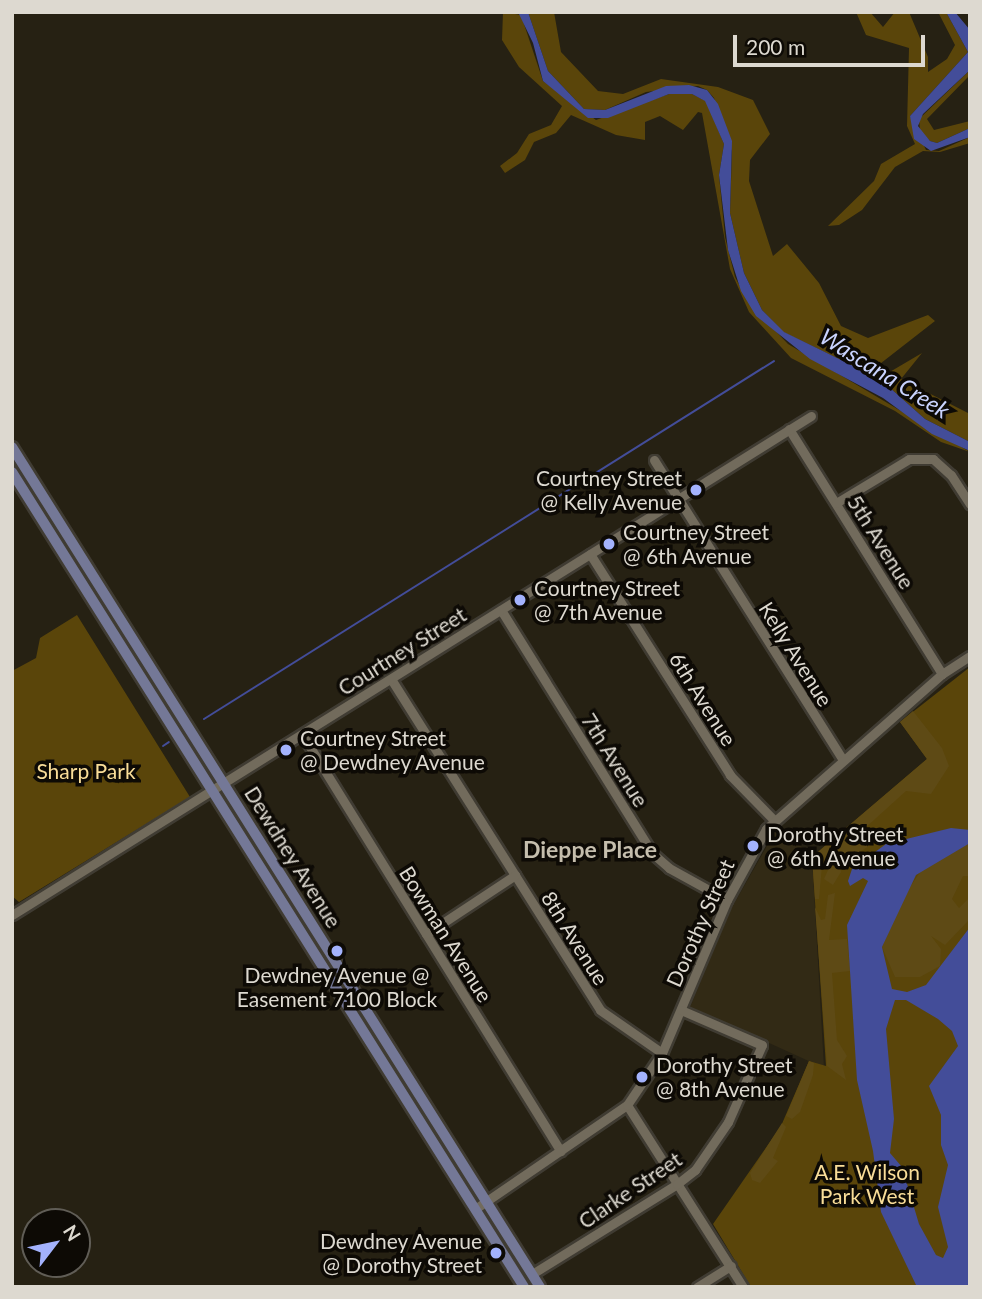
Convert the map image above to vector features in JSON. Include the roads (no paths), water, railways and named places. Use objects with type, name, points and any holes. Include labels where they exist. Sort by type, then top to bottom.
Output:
[{"type":"main road","name":"Dewdney Avenue","points":[[12,447],[540,1287]]},
{"type":"main road","name":"Dewdney Avenue","points":[[12,472],[524,1287]]},
{"type":"street","name":"Courtney Street","points":[[12,915],[811,416]]},
{"type":"street","name":"5th Avenue","points":[[789,429],[942,674]]},
{"type":"street","points":[[836,503],[909,459],[933,459],[951,475],[970,504]]},
{"type":"street","name":"Kelly Avenue","points":[[654,460],[842,759]]},
{"type":"street","name":"6th Avenue","points":[[590,554],[730,775],[773,819]]},
{"type":"street","name":"7th Avenue","points":[[502,610],[652,853],[669,868],[727,900]]},
{"type":"street","name":"Dorothy Street","points":[[475,1209],[627,1105],[662,1053],[727,900],[773,819],[942,674],[970,656]]},
{"type":"street","name":"8th Avenue","points":[[391,679],[600,1010],[662,1053]]},
{"type":"street","name":"Bowman Avenue","points":[[302,734],[561,1151]]},
{"type":"street","points":[[426,934],[514,875]]},
{"type":"street","name":"Clarke Street","points":[[532,1274],[677,1184],[695,1170],[728,1122],[762,1045],[681,1010]]},
{"type":"street","points":[[627,1105],[743,1287]]},
{"type":"street","points":[[697,1287],[731,1266]]},
{"type":"water","points":[[518,12],[528,12],[548,71],[584,109],[605,110],[666,86],[689,85],[707,90],[718,104],[732,141],[730,213],[744,273],[762,310],[784,332],[880,379],[925,419],[970,442],[970,451],[932,434],[883,398],[810,359],[756,316],[741,291],[728,250],[719,175],[724,144],[705,101],[692,94],[669,94],[608,118],[588,118],[543,81],[533,43]]},
{"type":"water","points":[[946,12],[955,12],[970,30],[970,70],[923,114],[918,126],[930,141],[937,143],[970,128],[970,137],[931,151],[914,139],[910,116],[968,52]]},
{"type":"water","points":[[951,828],[970,830],[970,843],[916,875],[882,947],[892,989],[907,992],[926,985],[970,927],[970,1287],[917,1287],[881,1212],[873,1151],[857,1080],[847,925],[868,881],[863,878],[850,886],[848,881],[852,869],[886,844]],"holes":[[[895,1000],[906,1000],[938,1019],[952,1031],[958,1046],[929,1086],[941,1115],[941,1145],[948,1165],[938,1207],[948,1247],[943,1258],[936,1255],[919,1224],[902,1167],[890,1153],[894,1119],[886,1029]]]},
{"type":"waterway","points":[[204,719],[774,361]]},
{"type":"waterway","points":[[163,746],[169,742]]},
{"type":"place","name":"Courtney Street @ Kelly Avenue","points":[[696,490]]},
{"type":"place","name":"Courtney Street @ 6th Avenue","points":[[609,544]]},
{"type":"place","name":"Courtney Street @ 7th Avenue","points":[[520,600]]},
{"type":"place","name":"Courtney Street @ Dewdney Avenue","points":[[286,750]]},
{"type":"place","name":"Dorothy Street @ 6th Avenue","points":[[753,846]]},
{"type":"place","name":"Dewdney Avenue @ Easement 7100 Block","points":[[337,951]]},
{"type":"place","name":"Dorothy Street @ 8th Avenue","points":[[642,1077]]},
{"type":"place","name":"Dewdney Avenue @ Dorothy Street","points":[[496,1253]]},
{"type":"district","name":"Dieppe Place","points":[[590,849]]},
{"type":"water label","name":"Wascana Creek","points":[[885,373]]},
{"type":"park label","name":"Sharp Park","points":[[86,771]]},
{"type":"park label","name":"A.E. Wilson Park West","points":[[867,1184]]}]
